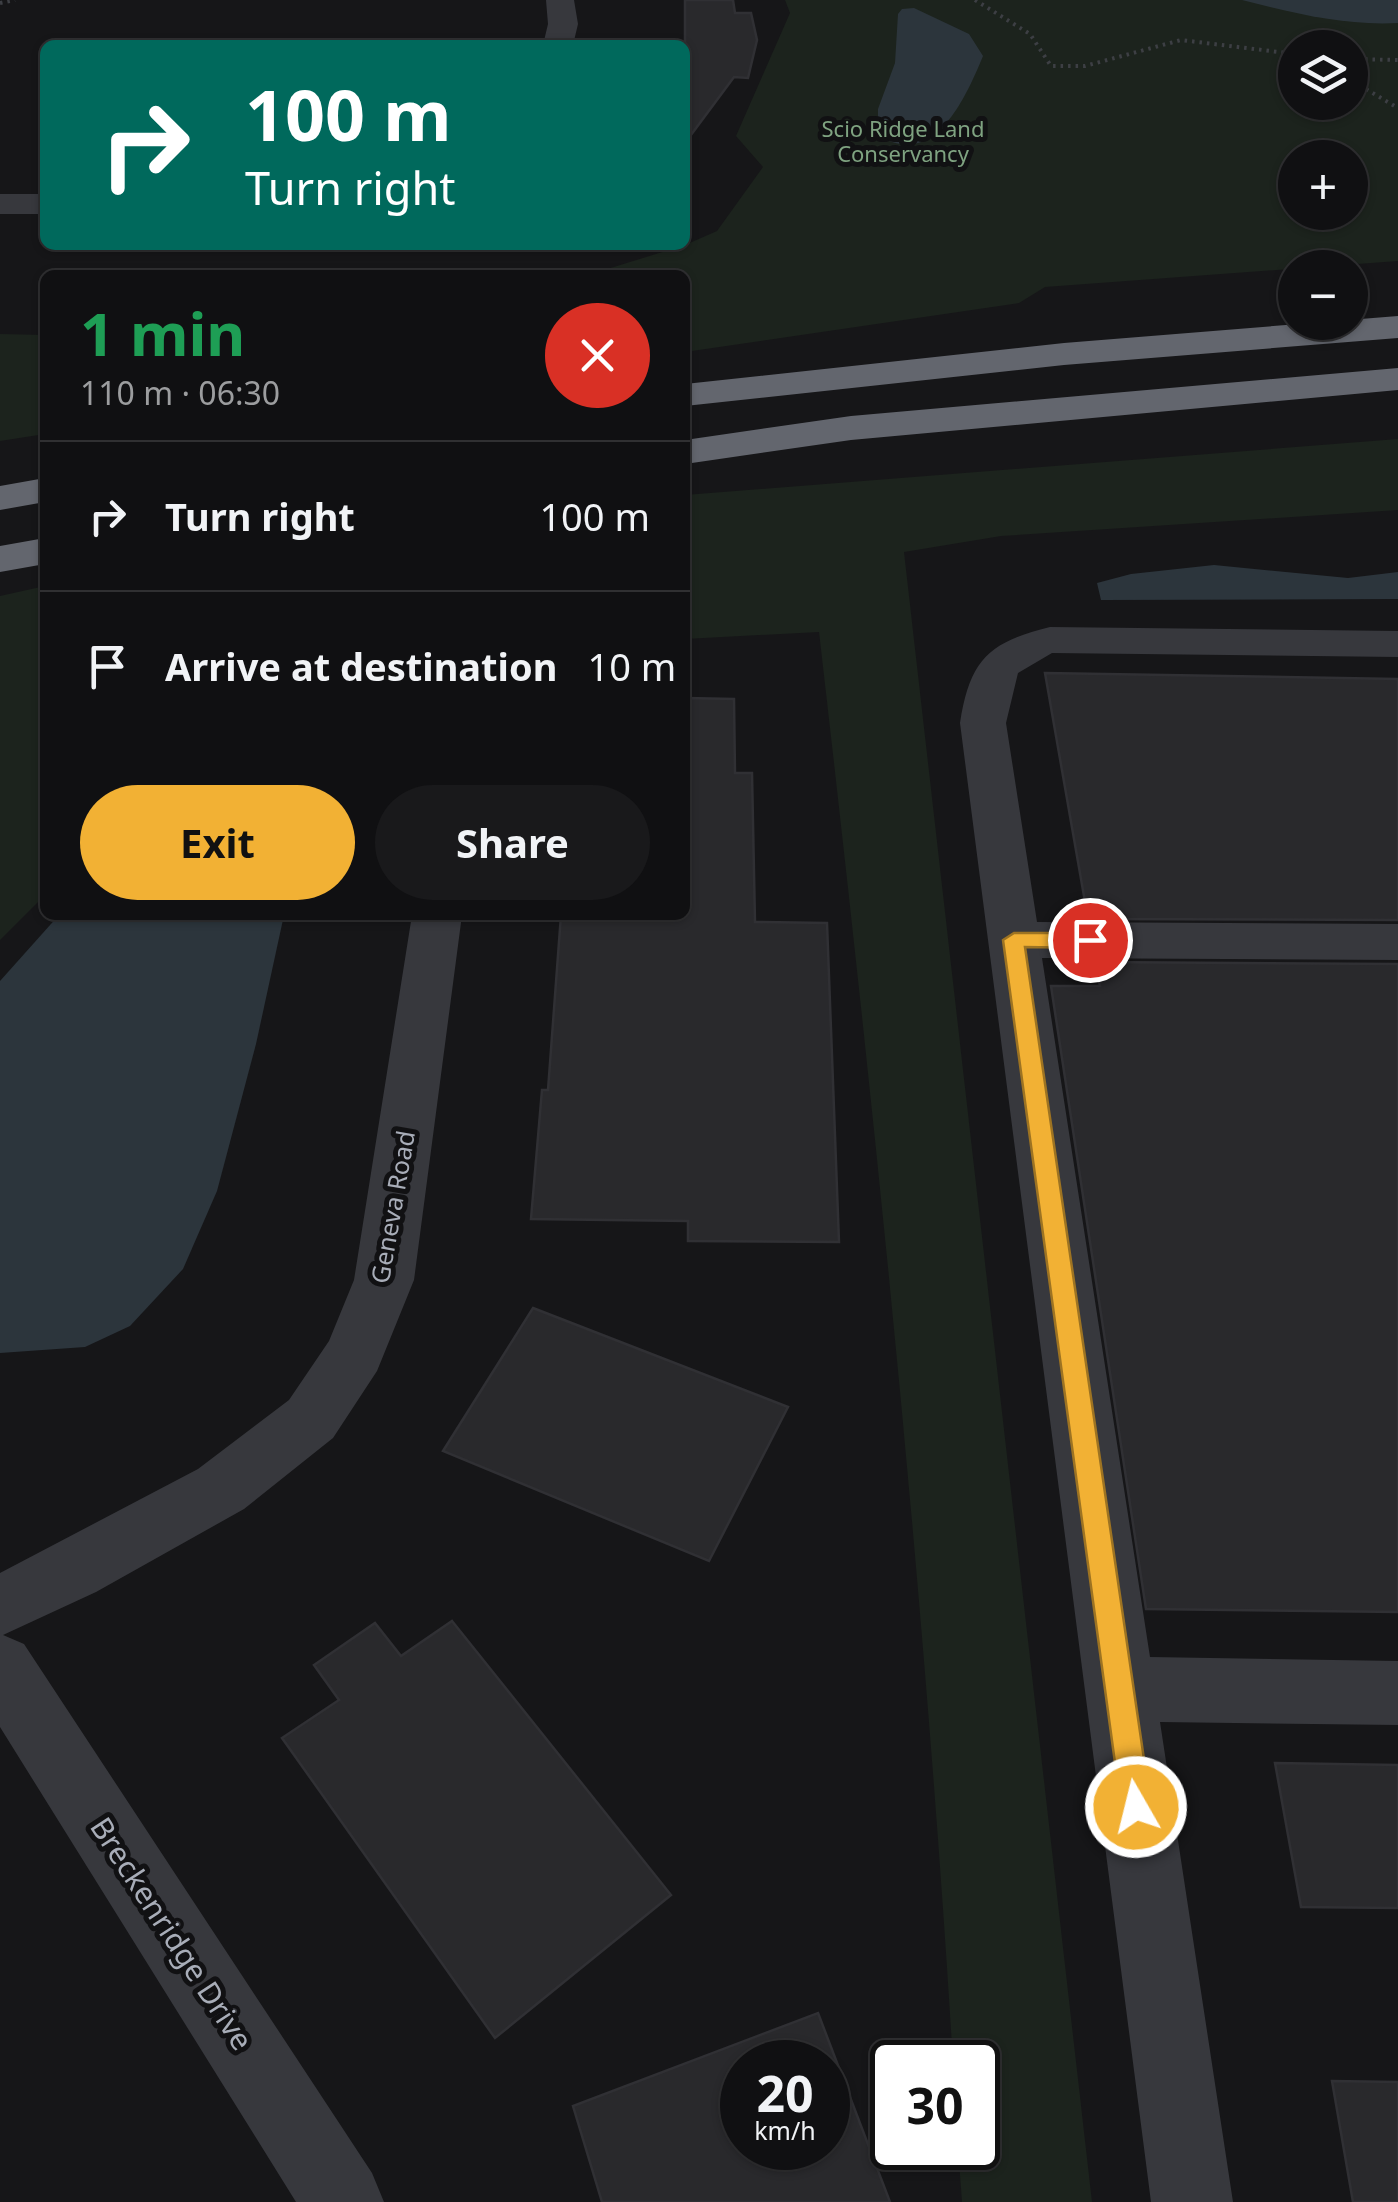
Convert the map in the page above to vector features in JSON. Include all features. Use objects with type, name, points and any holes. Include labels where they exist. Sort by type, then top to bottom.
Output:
[{"type":"highway","points":[[690,393],[1064,354],[1398,327]]},
{"type":"highway","points":[[690,451],[851,428],[1398,378]]},
{"type":"highway","points":[[0,498],[40,491]]},
{"type":"highway","points":[[0,559],[40,552]]},
{"type":"street","points":[[559,40],[563,24],[560,0]]},
{"type":"street","points":[[0,204],[40,204]]},
{"type":"street","points":[[1192,2202],[983,723],[995,667],[1024,646],[1050,640],[1398,644]]},
{"type":"street","name":"Geneva Road","points":[[0,1606],[74,1571],[221,1489],[311,1419],[355,1353],[384,1280],[436,920]]},
{"type":"street","points":[[1014,940],[1398,942]]},
{"type":"street","name":"Breckenridge Drive","points":[[0,1666],[343,2202]]},
{"type":"street","points":[[1120,1689],[1398,1693]]},
{"type":"path","points":[[0,3],[15,0]]},
{"type":"path","points":[[975,0],[1030,34],[1051,66],[1085,66],[1181,40],[1278,52]]},
{"type":"path","points":[[1368,59],[1398,60]]},
{"type":"path","points":[[1368,90],[1398,108]]},
{"type":"green space","name":"Scio Ridge Land Conservancy","points":[[785,0],[1398,0],[1398,261],[1368,263],[1368,250],[1278,250],[1278,270],[1045,287],[1019,303],[690,351],[690,270],[604,270],[669,250],[690,250],[690,243],[717,231],[763,167],[736,136],[790,13]]},
{"type":"green space","points":[[0,334],[40,335],[40,435],[0,441]]},
{"type":"green space","points":[[1398,439],[1398,510],[1001,536],[904,552],[1092,2202],[962,2202],[960,2170],[1000,2170],[1000,2040],[952,2040],[928,1704],[896,1347],[819,632],[690,639],[690,495]]},
{"type":"green space","points":[[40,587],[40,900],[0,940],[0,596]]},
{"type":"shaded area","points":[[1242,0],[1398,0],[1398,23],[1339,20]]},
{"type":"shaded area","points":[[914,8],[969,34],[983,56],[957,109],[945,124],[916,144],[898,144],[878,135],[878,109],[895,63],[898,14],[902,9]]},
{"type":"shaded area","points":[[1214,565],[1348,578],[1398,572],[1398,599],[1101,600],[1097,583],[1131,574]]},
{"type":"shaded area","points":[[55,920],[283,920],[256,1044],[217,1191],[183,1269],[130,1326],[85,1347],[0,1353],[0,981]]},
{"type":"building","points":[[685,0],[733,0],[735,13],[751,13],[757,40],[748,78],[734,77],[690,136],[690,40],[685,40]]},
{"type":"building","points":[[1045,673],[1398,679],[1398,920],[1088,919]]},
{"type":"building","points":[[690,698],[734,699],[735,773],[752,773],[755,922],[827,923],[839,1242],[688,1241],[688,1221],[531,1219],[542,1090],[548,1090],[561,920],[690,920]]},
{"type":"building","points":[[1095,962],[1398,964],[1398,1612],[1146,1609],[1051,986],[1100,986]]},
{"type":"building","points":[[533,1308],[788,1407],[709,1561],[443,1451]]},
{"type":"building","points":[[452,1621],[671,1895],[495,2038],[282,1738],[339,1700],[314,1665],[375,1623],[401,1656]]},
{"type":"building","points":[[1275,1763],[1398,1765],[1398,1908],[1301,1907]]},
{"type":"building","points":[[818,2013],[828,2040],[747,2040]]},
{"type":"building","points":[[720,2050],[720,2170],[850,2170],[850,2097],[870,2150],[870,2170],[878,2170],[890,2202],[602,2202],[573,2106]]},
{"type":"building","points":[[1332,2081],[1398,2082],[1398,2202],[1353,2202]]},
{"type":"route","points":[[1090,940],[1014,940],[1136,1807]]}]
